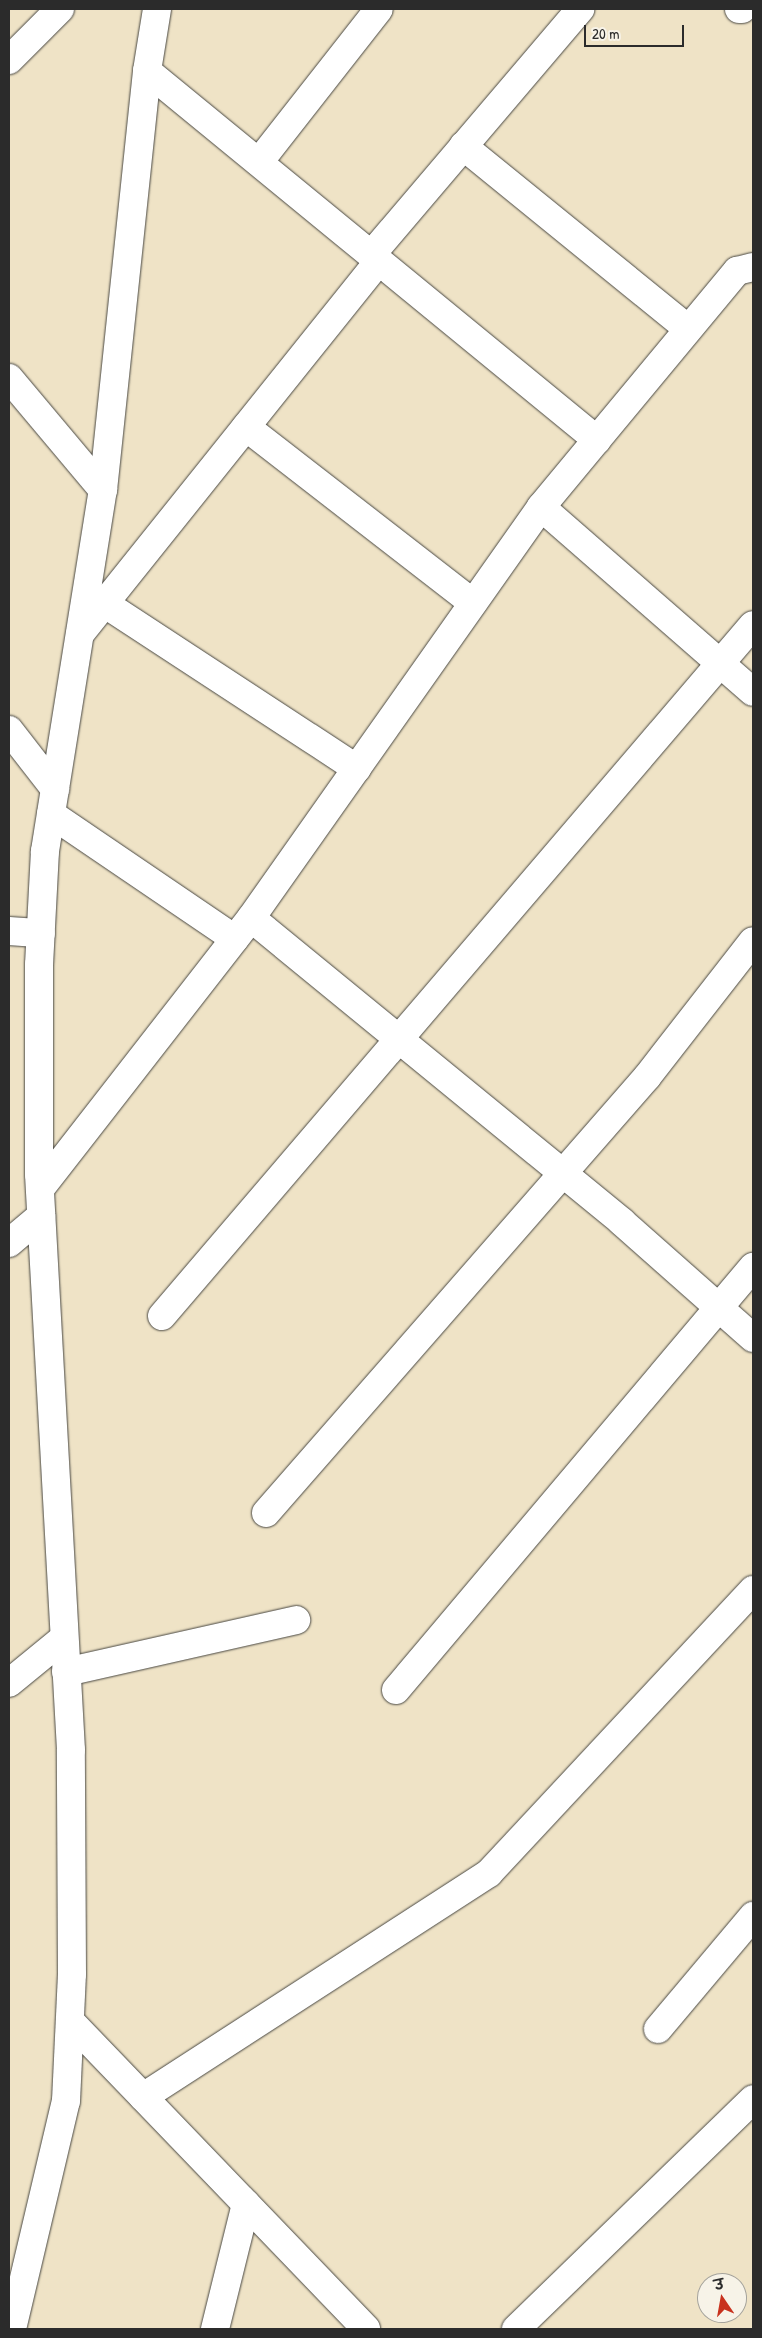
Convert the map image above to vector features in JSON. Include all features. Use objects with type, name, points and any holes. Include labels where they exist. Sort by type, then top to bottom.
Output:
[{"type":"street","points":[[9,60],[60,9]]},
{"type":"street","points":[[96,598],[103,490],[147,71],[157,9]]},
{"type":"street","points":[[259,162],[379,9]]},
{"type":"street","points":[[12,2329],[66,2101],[70,2021],[71,1759],[41,1203],[40,933],[45,851],[79,635],[96,598],[246,427],[463,146],[580,9]]},
{"type":"street","points":[[147,71],[597,440]]},
{"type":"street","points":[[463,146],[688,329]]},
{"type":"street","points":[[9,1242],[41,1203],[243,928],[541,506],[737,271],[753,267]]},
{"type":"street","points":[[9,378],[103,490]]},
{"type":"street","points":[[246,427],[473,604]]},
{"type":"street","points":[[541,506],[753,692]]},
{"type":"street","points":[[96,598],[356,769]]},
{"type":"street","points":[[162,1316],[397,1037],[753,625]]},
{"type":"street","points":[[9,730],[53,802],[243,928],[397,1037],[563,1173],[753,1338]]},
{"type":"street","points":[[9,931],[40,933]]},
{"type":"street","points":[[266,1513],[647,1077],[753,941]]},
{"type":"street","points":[[396,1690],[753,1267]]},
{"type":"street","points":[[143,2097],[489,1873],[753,1590]]},
{"type":"street","points":[[66,1672],[296,1620]]},
{"type":"street","points":[[9,1683],[64,1638]]},
{"type":"street","points":[[658,2029],[753,1916]]},
{"type":"street","points":[[70,2021],[366,2329]]},
{"type":"street","points":[[516,2329],[753,2099]]},
{"type":"street","points":[[215,2329],[246,2204]]}]
